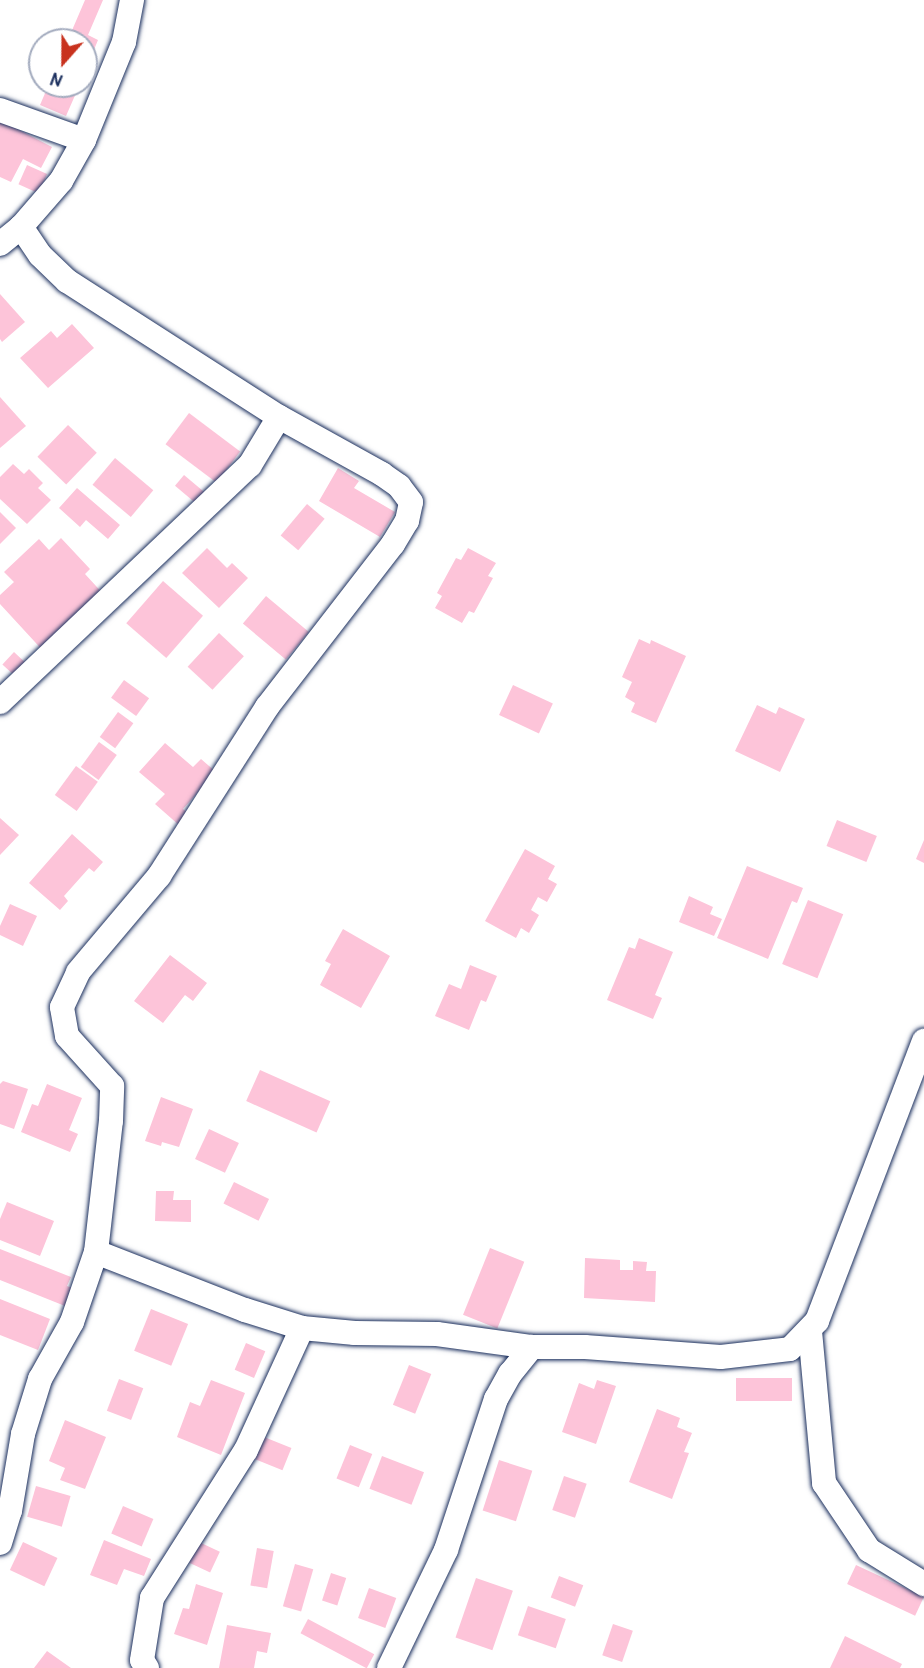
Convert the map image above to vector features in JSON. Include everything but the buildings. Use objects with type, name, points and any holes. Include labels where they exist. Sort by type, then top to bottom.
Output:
[{"type":"street","points":[[0,244],[21,227],[61,181],[84,140],[124,42],[132,0]]},
{"type":"street","points":[[0,110],[84,140]]},
{"type":"street","points":[[0,1543],[10,1511],[23,1434],[40,1379],[72,1322],[96,1252],[111,1121],[112,1086],[67,1036],[62,1007],[78,972],[159,876],[268,707],[407,521],[411,502],[399,486],[279,417],[67,281],[40,256],[21,227]]},
{"type":"street","points":[[0,702],[250,465],[279,417]]},
{"type":"street","points":[[96,1252],[245,1310],[302,1328],[355,1334],[437,1334],[531,1348],[585,1347],[721,1357],[790,1349],[810,1331],[828,1296],[924,1041]]},
{"type":"street","points":[[147,1668],[142,1660],[152,1598],[246,1450],[302,1328]]},
{"type":"street","points":[[810,1331],[824,1483],[869,1550],[924,1584]]},
{"type":"street","points":[[389,1668],[446,1550],[496,1399],[510,1374],[531,1348]]}]
